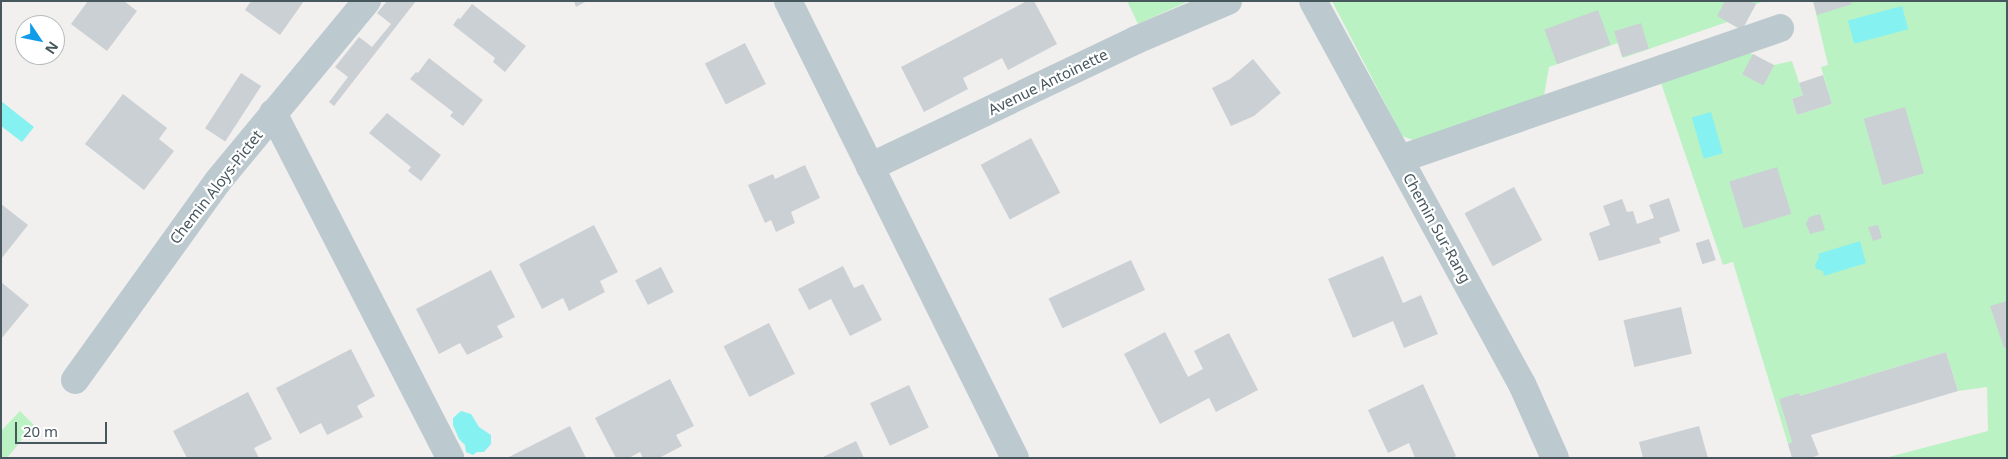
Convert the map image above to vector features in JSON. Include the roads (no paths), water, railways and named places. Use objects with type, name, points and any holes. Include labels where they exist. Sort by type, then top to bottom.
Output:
[{"type":"street","name":"Chemin Aloys-Pictet","points":[[75,380],[125,312],[168,248],[273,113],[367,1]]},
{"type":"street","points":[[788,1],[1015,458]]},
{"type":"street","name":"Avenue Antoinette","points":[[870,167],[1136,40],[1228,1]]},
{"type":"street","name":"Chemin Sur-Rang","points":[[1313,1],[1522,384],[1555,458]]},
{"type":"street","points":[[1400,159],[1780,28]]},
{"type":"street","points":[[273,113],[450,458]]},
{"type":"water","points":[[1902,6],[1908,29],[1854,44],[1848,20]]},
{"type":"water","points":[[1,101],[34,127],[22,142],[1,126]]},
{"type":"water","points":[[1711,112],[1723,153],[1704,159],[1692,118]]},
{"type":"water","points":[[1860,241],[1866,263],[1824,276],[1823,271],[1816,269],[1815,265],[1819,258],[1818,254]]},
{"type":"water","points":[[461,411],[471,414],[479,427],[491,435],[491,444],[484,452],[477,452],[473,455],[466,452],[465,445],[459,439],[453,425],[453,418]]}]
